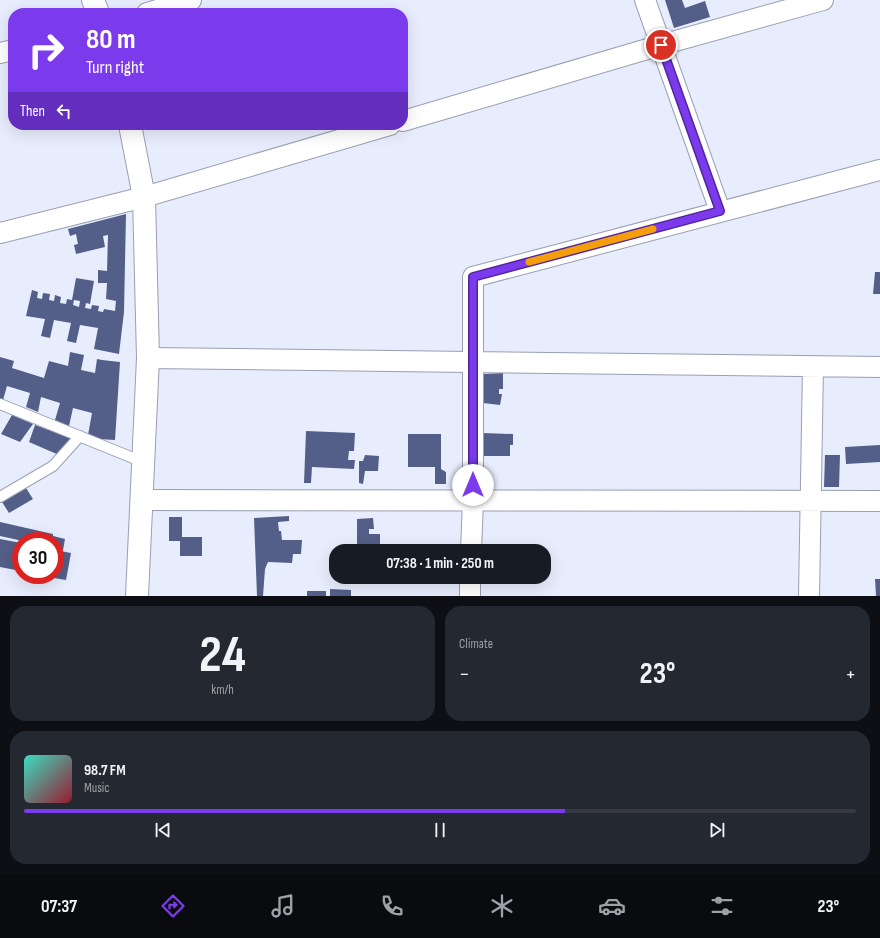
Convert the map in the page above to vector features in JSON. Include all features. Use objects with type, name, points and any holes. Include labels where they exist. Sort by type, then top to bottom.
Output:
[{"type":"street","points":[[164,8],[191,0]]},
{"type":"street","points":[[646,0],[720,211]]},
{"type":"street","points":[[408,120],[661,45],[823,0]]},
{"type":"street","points":[[131,130],[144,198],[148,358],[137,596]]},
{"type":"street","points":[[0,233],[144,198],[373,130]]},
{"type":"street","points":[[471,544],[473,277],[880,170]]},
{"type":"street","points":[[148,358],[880,367]]},
{"type":"street","points":[[809,596],[813,366]]},
{"type":"street","points":[[142,500],[880,502]]},
{"type":"street","points":[[470,584],[470,596]]},
{"type":"lane","points":[[0,404],[143,462]]},
{"type":"lane","points":[[0,497],[53,466],[80,436]]},
{"type":"building","points":[[665,0],[682,0],[685,8],[705,1],[710,17],[674,28]]},
{"type":"building","points":[[126,214],[124,312],[119,354],[94,349],[98,328],[80,325],[76,343],[67,341],[71,323],[54,320],[50,338],[41,336],[45,319],[26,316],[32,290],[38,292],[37,298],[42,299],[43,293],[50,294],[49,300],[54,301],[55,295],[61,297],[60,303],[66,304],[67,299],[72,300],[76,278],[94,281],[90,304],[86,303],[85,308],[91,309],[92,305],[99,306],[98,311],[103,312],[104,309],[115,311],[116,301],[106,299],[107,283],[98,283],[98,270],[107,271],[108,235],[103,236],[105,247],[76,254],[74,245],[78,244],[76,234],[70,236],[68,229]],"holes":[[[74,300],[80,301],[79,307],[73,305]]]},
{"type":"building","points":[[875,272],[880,272],[880,294],[873,294]]},
{"type":"building","points":[[70,352],[84,355],[81,370],[95,373],[97,359],[120,362],[115,440],[98,439],[88,435],[92,413],[73,408],[69,426],[55,420],[60,403],[41,397],[38,412],[26,407],[30,393],[7,386],[3,400],[0,399],[0,357],[14,361],[12,368],[44,378],[49,361],[68,366]]},
{"type":"building","points":[[503,373],[503,389],[499,389],[499,394],[502,394],[500,405],[483,403],[484,374]]},
{"type":"building","points":[[12,415],[33,424],[20,442],[1,434]]},
{"type":"building","points":[[35,425],[73,439],[59,455],[29,442]]},
{"type":"building","points":[[306,431],[355,433],[354,451],[349,451],[348,460],[355,460],[354,469],[312,467],[311,483],[304,483]]},
{"type":"building","points":[[483,433],[513,434],[513,445],[510,445],[510,456],[483,456]]},
{"type":"building","points":[[408,434],[441,434],[441,469],[446,472],[446,484],[435,484],[435,467],[408,467]]},
{"type":"building","points":[[880,445],[880,462],[846,464],[845,447]]},
{"type":"building","points":[[365,455],[379,456],[378,471],[365,471],[363,484],[359,483],[359,461],[363,461]]},
{"type":"building","points":[[825,455],[840,455],[839,487],[824,487]]},
{"type":"building","points":[[26,488],[33,499],[9,513],[2,502]]},
{"type":"building","points":[[289,516],[289,521],[278,522],[279,531],[281,531],[282,540],[302,540],[301,554],[293,554],[292,563],[268,562],[265,569],[263,596],[257,596],[254,518]]},
{"type":"building","points":[[169,517],[182,517],[182,537],[202,537],[202,556],[180,556],[180,541],[169,541]]},
{"type":"building","points":[[373,518],[374,529],[369,529],[369,534],[380,534],[380,544],[357,544],[357,519]]},
{"type":"building","points":[[0,522],[44,532],[12,532],[12,539],[0,536]]},
{"type":"building","points":[[0,539],[12,541],[12,569],[0,567]]},
{"type":"building","points":[[64,552],[71,553],[66,580],[64,580]]},
{"type":"building","points":[[875,579],[880,579],[880,596],[876,596]]},
{"type":"building","points":[[330,589],[351,590],[351,596],[330,596]]},
{"type":"building","points":[[307,591],[326,591],[326,596],[307,596]]},
{"type":"slow traffic","points":[[529,262],[653,229]]},
{"type":"route","points":[[473,485],[473,277],[720,211],[661,45]]}]
